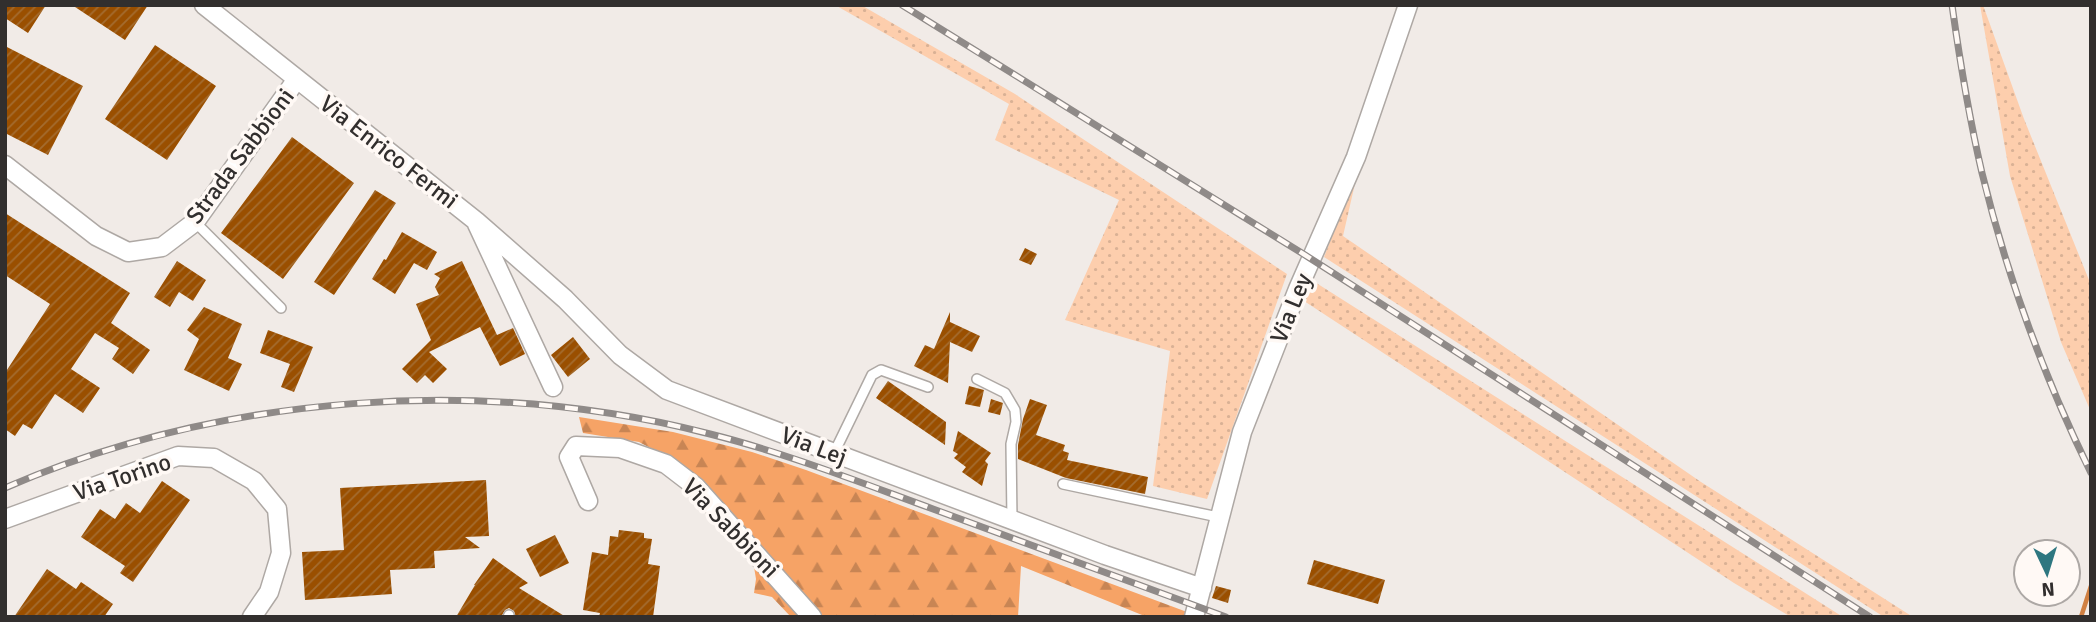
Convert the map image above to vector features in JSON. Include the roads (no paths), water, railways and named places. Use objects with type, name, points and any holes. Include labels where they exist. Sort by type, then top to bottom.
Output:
[{"type":"street","name":"Via Enrico Fermi","points":[[204,5],[476,221]]},
{"type":"street","name":"Via Ley","points":[[1194,617],[1242,432],[1298,289],[1356,157],[1408,5]]},
{"type":"street","name":"Strada Sabbioni","points":[[5,165],[96,236],[128,251],[162,247],[195,222],[297,79]]},
{"type":"street","points":[[476,221],[553,387]]},
{"type":"street","name":"Via Lej","points":[[476,221],[565,299],[620,355],[667,390],[1012,520],[1202,587]]},
{"type":"street","name":"Via Sabbioni","points":[[588,501],[569,457],[576,446],[620,447],[666,464],[696,487],[812,617]]},
{"type":"street","name":"Via Torino","points":[[5,519],[178,456],[214,458],[254,481],[277,509],[281,554],[269,592],[252,617]]},
{"type":"lane","points":[[195,222],[281,308]]},
{"type":"lane","points":[[834,453],[872,375],[881,370],[928,387]]},
{"type":"lane","points":[[977,379],[1005,393],[1015,410],[1016,422],[1011,444],[1012,520]]},
{"type":"lane","points":[[1063,484],[1218,517]]},
{"type":"waterway","points":[[2081,617],[2091,586]]},
{"type":"railway","points":[[902,5],[1305,255],[1870,617]]},
{"type":"railway","points":[[1952,5],[1973,131],[2003,250],[2042,363],[2091,473]]},
{"type":"railway","points":[[5,488],[88,456],[174,432],[263,414],[353,404],[444,400],[534,404],[623,416],[710,434],[766,450],[850,478],[1226,617]]}]
